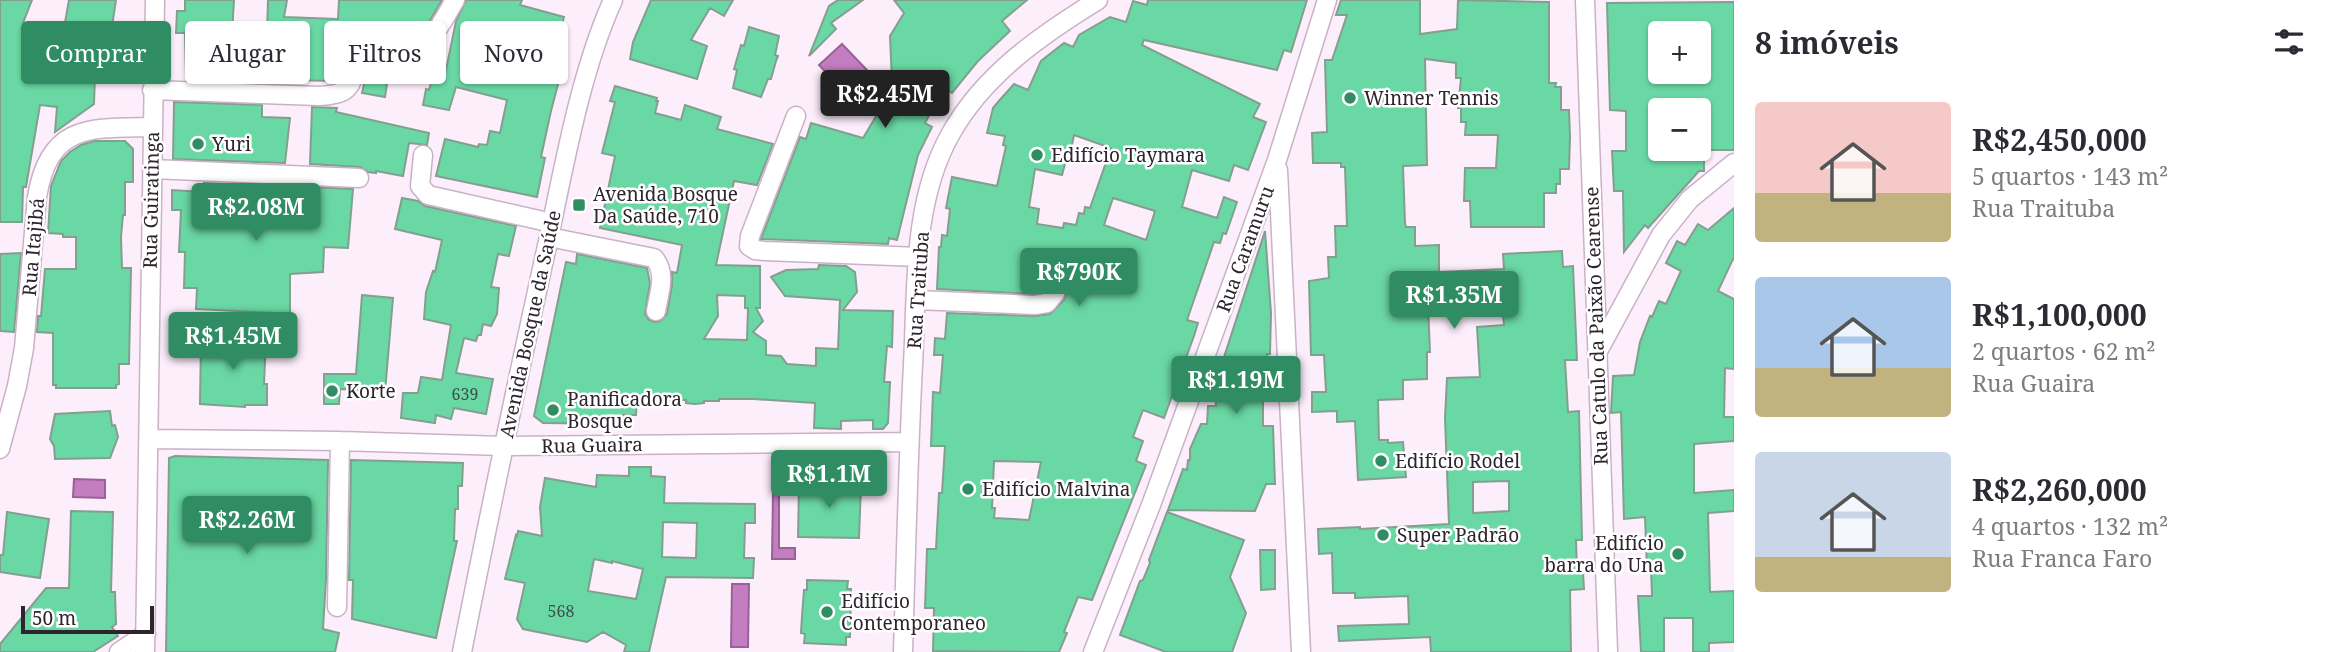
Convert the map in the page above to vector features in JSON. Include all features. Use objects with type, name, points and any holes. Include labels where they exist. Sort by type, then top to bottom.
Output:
[{"type":"street","name":"Rua Guiratinga","points":[[145,652],[155,0]]},
{"type":"street","points":[[152,90],[319,96],[341,93],[352,82],[366,58],[403,54],[421,47],[434,34],[455,0]]},
{"type":"street","name":"Avenida Bosque da Saúde","points":[[462,652],[503,446],[551,230],[590,67],[613,0]]},
{"type":"street","name":"Rua Traituba","points":[[903,652],[916,300],[921,232],[933,176],[950,136],[965,111],[991,80],[1018,55],[1098,0]]},
{"type":"street","name":"Rua Caramuru","points":[[1093,652],[1151,505],[1277,160],[1327,0]]},
{"type":"street","name":"Rua Catulo da Paixão Cearense","points":[[1584,0],[1608,652]]},
{"type":"street","points":[[796,116],[750,236],[749,246],[765,251],[919,257]]},
{"type":"street","name":"Rua Itajibá","points":[[0,449],[24,348],[37,197],[46,164],[57,148],[79,132],[96,128],[152,127]]},
{"type":"street","points":[[423,155],[420,186],[428,195],[654,258],[660,265],[662,277],[656,311]]},
{"type":"street","points":[[1277,160],[1301,652]]},
{"type":"street","points":[[1597,353],[1661,235],[1690,199],[1734,163]]},
{"type":"street","points":[[152,169],[359,178]]},
{"type":"street","points":[[916,300],[1035,305],[1047,303],[1055,293],[1060,270]]},
{"type":"street","name":"Rua Guaira","points":[[149,439],[503,446],[909,442]]},
{"type":"street","points":[[337,607],[340,441]]},
{"type":"street","points":[[119,652],[146,634]]},
{"type":"shaded area","points":[[842,44],[886,90],[864,112],[819,65]]},
{"type":"shaded area","points":[[74,479],[105,480],[105,498],[73,497]]},
{"type":"shaded area","points":[[773,493],[779,493],[779,548],[795,548],[795,559],[772,559]]},
{"type":"shaded area","points":[[732,584],[749,584],[748,647],[731,647]]},
{"type":"building","points":[[0,0],[32,0],[24,21],[21,21],[21,84],[95,84],[94,104],[55,132],[57,107],[40,105],[26,187],[23,187],[22,222],[0,222]]},
{"type":"building","points":[[69,0],[116,0],[113,21],[65,21]]},
{"type":"building","points":[[185,0],[234,0],[233,21],[185,21],[185,33],[176,33],[177,11],[185,11]]},
{"type":"building","points":[[268,0],[287,0],[284,17],[338,19],[339,0],[442,0],[430,21],[324,21],[324,81],[310,80],[310,21],[267,21]]},
{"type":"building","points":[[466,0],[522,0],[520,5],[564,17],[563,21],[460,21],[460,84],[558,84],[541,157],[545,158],[537,197],[436,176],[445,139],[478,147],[479,144],[487,145],[490,131],[500,133],[507,100],[456,87],[449,110],[423,105],[426,89],[429,90],[431,84],[446,84],[446,70],[456,21]]},
{"type":"building","points":[[651,0],[733,0],[724,16],[710,8],[691,40],[707,46],[697,79],[630,59],[633,42]]},
{"type":"building","points":[[838,0],[863,0],[831,23],[836,29],[809,56],[829,6]]},
{"type":"building","points":[[894,0],[1027,0],[1002,21],[1010,31],[978,61],[952,93],[944,88],[925,123],[932,127],[918,155],[897,240],[889,238],[888,244],[761,239],[800,137],[806,139],[811,123],[863,138],[887,98],[892,82],[890,36],[904,13]]},
{"type":"building","points":[[1148,0],[1307,0],[1291,52],[1284,50],[1277,70],[1144,40],[1142,45],[1260,104],[1253,117],[1266,122],[1248,170],[1234,165],[1229,181],[1192,170],[1182,207],[1217,218],[1224,197],[1237,202],[1226,234],[1223,233],[1220,243],[1214,242],[1187,320],[1198,323],[1194,336],[1164,418],[1143,410],[1133,437],[1143,441],[1136,461],[1146,465],[1092,600],[1078,597],[1059,652],[933,651],[934,608],[925,608],[927,549],[936,549],[945,446],[931,446],[933,392],[940,393],[943,355],[934,355],[935,338],[945,339],[947,313],[1035,316],[1050,314],[1064,300],[1071,272],[1067,261],[1056,259],[1049,267],[1044,288],[1034,294],[937,289],[939,247],[942,235],[947,236],[950,209],[946,208],[952,177],[997,186],[1006,146],[1003,145],[1005,136],[987,133],[993,108],[1014,84],[1028,90],[1041,61],[1064,43],[1073,47],[1079,35],[1110,17],[1126,22],[1133,1],[1147,5]],"holes":[[[1074,135],[1111,148],[1090,208],[1085,207],[1084,214],[1079,213],[1076,225],[1064,223],[1063,228],[1037,224],[1039,209],[1029,207],[1035,169],[1062,175],[1066,160],[1069,160]],[[1113,198],[1155,211],[1146,240],[1104,225]],[[994,461],[1041,462],[1029,520],[994,518],[995,508],[992,508]]]},
{"type":"building","points":[[1341,0],[1420,0],[1420,34],[1457,29],[1458,0],[1549,2],[1549,83],[1556,83],[1555,87],[1561,87],[1561,110],[1569,110],[1570,136],[1569,169],[1560,169],[1560,184],[1556,184],[1556,193],[1544,193],[1544,227],[1471,227],[1470,201],[1464,201],[1465,168],[1496,168],[1498,135],[1465,135],[1466,122],[1461,122],[1461,108],[1458,108],[1461,78],[1456,78],[1456,63],[1425,59],[1427,165],[1403,166],[1406,227],[1415,227],[1415,246],[1439,245],[1439,272],[1504,269],[1503,254],[1562,251],[1563,267],[1573,266],[1577,360],[1565,360],[1568,412],[1579,411],[1582,540],[1576,540],[1577,572],[1583,572],[1584,589],[1570,590],[1571,652],[1431,652],[1430,637],[1339,641],[1338,626],[1409,624],[1408,596],[1355,598],[1355,593],[1333,593],[1332,553],[1319,554],[1318,529],[1449,524],[1445,418],[1447,378],[1480,377],[1477,327],[1504,325],[1501,296],[1443,298],[1443,307],[1428,307],[1430,352],[1427,352],[1427,379],[1403,380],[1403,399],[1378,400],[1379,440],[1388,440],[1388,443],[1403,442],[1406,477],[1358,480],[1355,421],[1337,422],[1337,411],[1312,412],[1312,392],[1326,392],[1324,355],[1311,355],[1309,281],[1329,278],[1328,257],[1336,257],[1335,226],[1347,226],[1345,167],[1341,167],[1341,163],[1313,163],[1312,133],[1327,132],[1325,60],[1332,60],[1347,15],[1336,15]],"holes":[[[1509,481],[1509,511],[1473,513],[1473,482]]]},
{"type":"building","points":[[1734,2],[1734,150],[1711,150],[1711,98],[1648,98],[1648,161],[1704,161],[1704,171],[1699,171],[1648,228],[1645,225],[1624,252],[1623,191],[1614,191],[1612,151],[1626,151],[1626,111],[1610,110],[1607,3]]},
{"type":"building","points":[[749,27],[779,36],[775,55],[778,56],[771,79],[768,79],[761,97],[733,88],[737,70],[734,69]]},
{"type":"building","points":[[364,84],[387,84],[385,97],[362,93]]},
{"type":"building","points":[[615,86],[657,98],[655,113],[681,120],[685,105],[721,117],[717,129],[773,144],[757,185],[734,181],[716,265],[760,266],[760,308],[756,308],[763,321],[753,332],[766,341],[766,355],[781,356],[787,364],[816,366],[816,348],[838,349],[840,300],[785,296],[771,277],[786,270],[818,269],[819,265],[846,266],[855,272],[857,292],[843,310],[893,311],[892,347],[887,346],[884,382],[890,382],[888,423],[883,429],[873,429],[873,420],[841,421],[841,429],[814,428],[815,403],[753,399],[719,399],[695,404],[670,398],[637,397],[636,415],[623,415],[623,424],[543,423],[534,416],[566,262],[576,264],[577,254],[647,268],[650,283],[645,314],[649,320],[655,322],[667,314],[672,272],[677,273],[682,245],[600,228],[615,156],[602,153],[615,102],[610,101]],"holes":[[[717,295],[745,296],[745,308],[748,308],[747,340],[704,339],[718,316]]]},
{"type":"building","points":[[174,102],[262,105],[262,117],[290,118],[285,163],[173,159]]},
{"type":"building","points":[[312,107],[337,108],[336,112],[429,133],[427,145],[409,143],[403,176],[368,172],[360,167],[310,164]]},
{"type":"building","points":[[94,141],[125,141],[133,149],[133,182],[125,182],[125,215],[121,237],[122,268],[131,268],[129,364],[119,364],[119,384],[116,388],[56,388],[56,385],[53,385],[53,333],[37,332],[38,316],[41,316],[45,269],[76,269],[76,237],[48,233],[51,186],[61,161],[81,145]]},
{"type":"building","points":[[204,183],[282,186],[280,209],[308,211],[309,187],[353,189],[348,248],[324,247],[323,272],[290,274],[290,324],[275,323],[275,313],[196,309],[197,288],[184,288],[185,252],[179,252],[181,210],[172,210],[172,190],[203,192]]},
{"type":"building","points":[[402,198],[418,201],[425,206],[516,226],[509,256],[498,254],[491,287],[499,288],[497,314],[491,326],[483,324],[481,335],[478,335],[476,341],[464,338],[456,373],[493,379],[486,414],[454,408],[451,419],[436,415],[435,423],[401,418],[403,393],[418,393],[421,377],[442,380],[451,325],[424,319],[426,292],[433,271],[435,272],[442,240],[395,229]]},
{"type":"building","points":[[1734,208],[1734,257],[1718,291],[1734,299],[1734,369],[1725,368],[1724,417],[1734,417],[1734,441],[1694,444],[1694,493],[1734,490],[1734,511],[1708,513],[1710,592],[1734,591],[1734,642],[1709,643],[1709,652],[1693,652],[1693,618],[1664,618],[1664,652],[1641,652],[1638,596],[1652,596],[1651,568],[1647,569],[1645,517],[1624,519],[1621,412],[1611,413],[1613,376],[1634,375],[1640,342],[1650,316],[1652,317],[1659,301],[1666,304],[1681,271],[1666,263],[1677,241],[1685,245],[1698,224],[1708,230]]},
{"type":"building","points":[[1265,231],[1271,313],[1270,354],[1267,354],[1270,400],[1263,400],[1263,426],[1273,426],[1275,484],[1266,484],[1255,511],[1168,510],[1183,469],[1187,470],[1190,449],[1201,424],[1207,424],[1208,406],[1216,406],[1215,385]]},
{"type":"building","points":[[21,253],[14,332],[0,331],[0,254]]},
{"type":"building","points":[[362,295],[393,298],[385,392],[340,389],[339,404],[324,404],[324,374],[356,374]]},
{"type":"building","points":[[221,338],[266,339],[264,384],[267,384],[267,405],[245,407],[200,404],[201,340],[221,341]]},
{"type":"building","points":[[110,411],[112,426],[115,425],[118,437],[110,458],[55,459],[54,446],[50,439],[55,414]]},
{"type":"building","points":[[169,458],[328,460],[323,629],[339,633],[335,652],[166,652]]},
{"type":"building","points":[[351,460],[463,463],[462,486],[458,486],[458,509],[455,509],[454,541],[457,541],[436,638],[352,619],[353,580],[349,580]]},
{"type":"building","points":[[629,467],[651,467],[651,476],[665,477],[664,503],[755,504],[755,523],[745,523],[744,558],[754,558],[753,578],[666,577],[649,652],[624,652],[626,645],[603,632],[587,642],[523,629],[517,619],[525,583],[505,579],[518,531],[542,536],[540,507],[545,478],[596,487],[597,475],[629,476]],"holes":[[[663,522],[697,523],[696,558],[662,557]],[[594,559],[643,569],[636,599],[588,591]]]},
{"type":"building","points":[[826,482],[861,486],[859,538],[798,537],[799,484]]},
{"type":"building","points":[[71,511],[113,512],[111,592],[115,592],[116,624],[112,627],[118,636],[93,652],[0,652],[0,644],[46,588],[69,588]]},
{"type":"building","points":[[7,512],[49,519],[40,578],[0,572]]},
{"type":"building","points":[[1167,512],[1244,540],[1230,577],[1246,613],[1232,652],[1166,652],[1120,635],[1140,581],[1143,580],[1150,563]]},
{"type":"building","points":[[1260,550],[1275,550],[1275,589],[1261,590]]},
{"type":"building","name":"Edifício Contemporaneo","points":[[807,580],[848,581],[847,589],[851,589],[850,637],[846,637],[846,645],[804,643],[805,634],[801,633]]},
{"type":"place","name":"Winner Tennis","points":[[1350,98]]},
{"type":"place","name":"Yuri","points":[[198,144]]},
{"type":"place","name":"Edifício Taymara","points":[[1037,155]]},
{"type":"place","name":"Avenida Bosque Da Saúde, 710","points":[[579,205]]},
{"type":"place","name":"Korte","points":[[332,391]]},
{"type":"place","name":"Panificadora Bosque","points":[[553,410]]},
{"type":"place","name":"Edifício Rodel","points":[[1381,461]]},
{"type":"place","name":"Edifício Malvina","points":[[968,489]]},
{"type":"place","name":"Super Padrão","points":[[1383,535]]},
{"type":"place","name":"Edifício barra do Una","points":[[1678,554]]},
{"type":"place","name":"Edifício Contemporaneo","points":[[827,612]]}]
